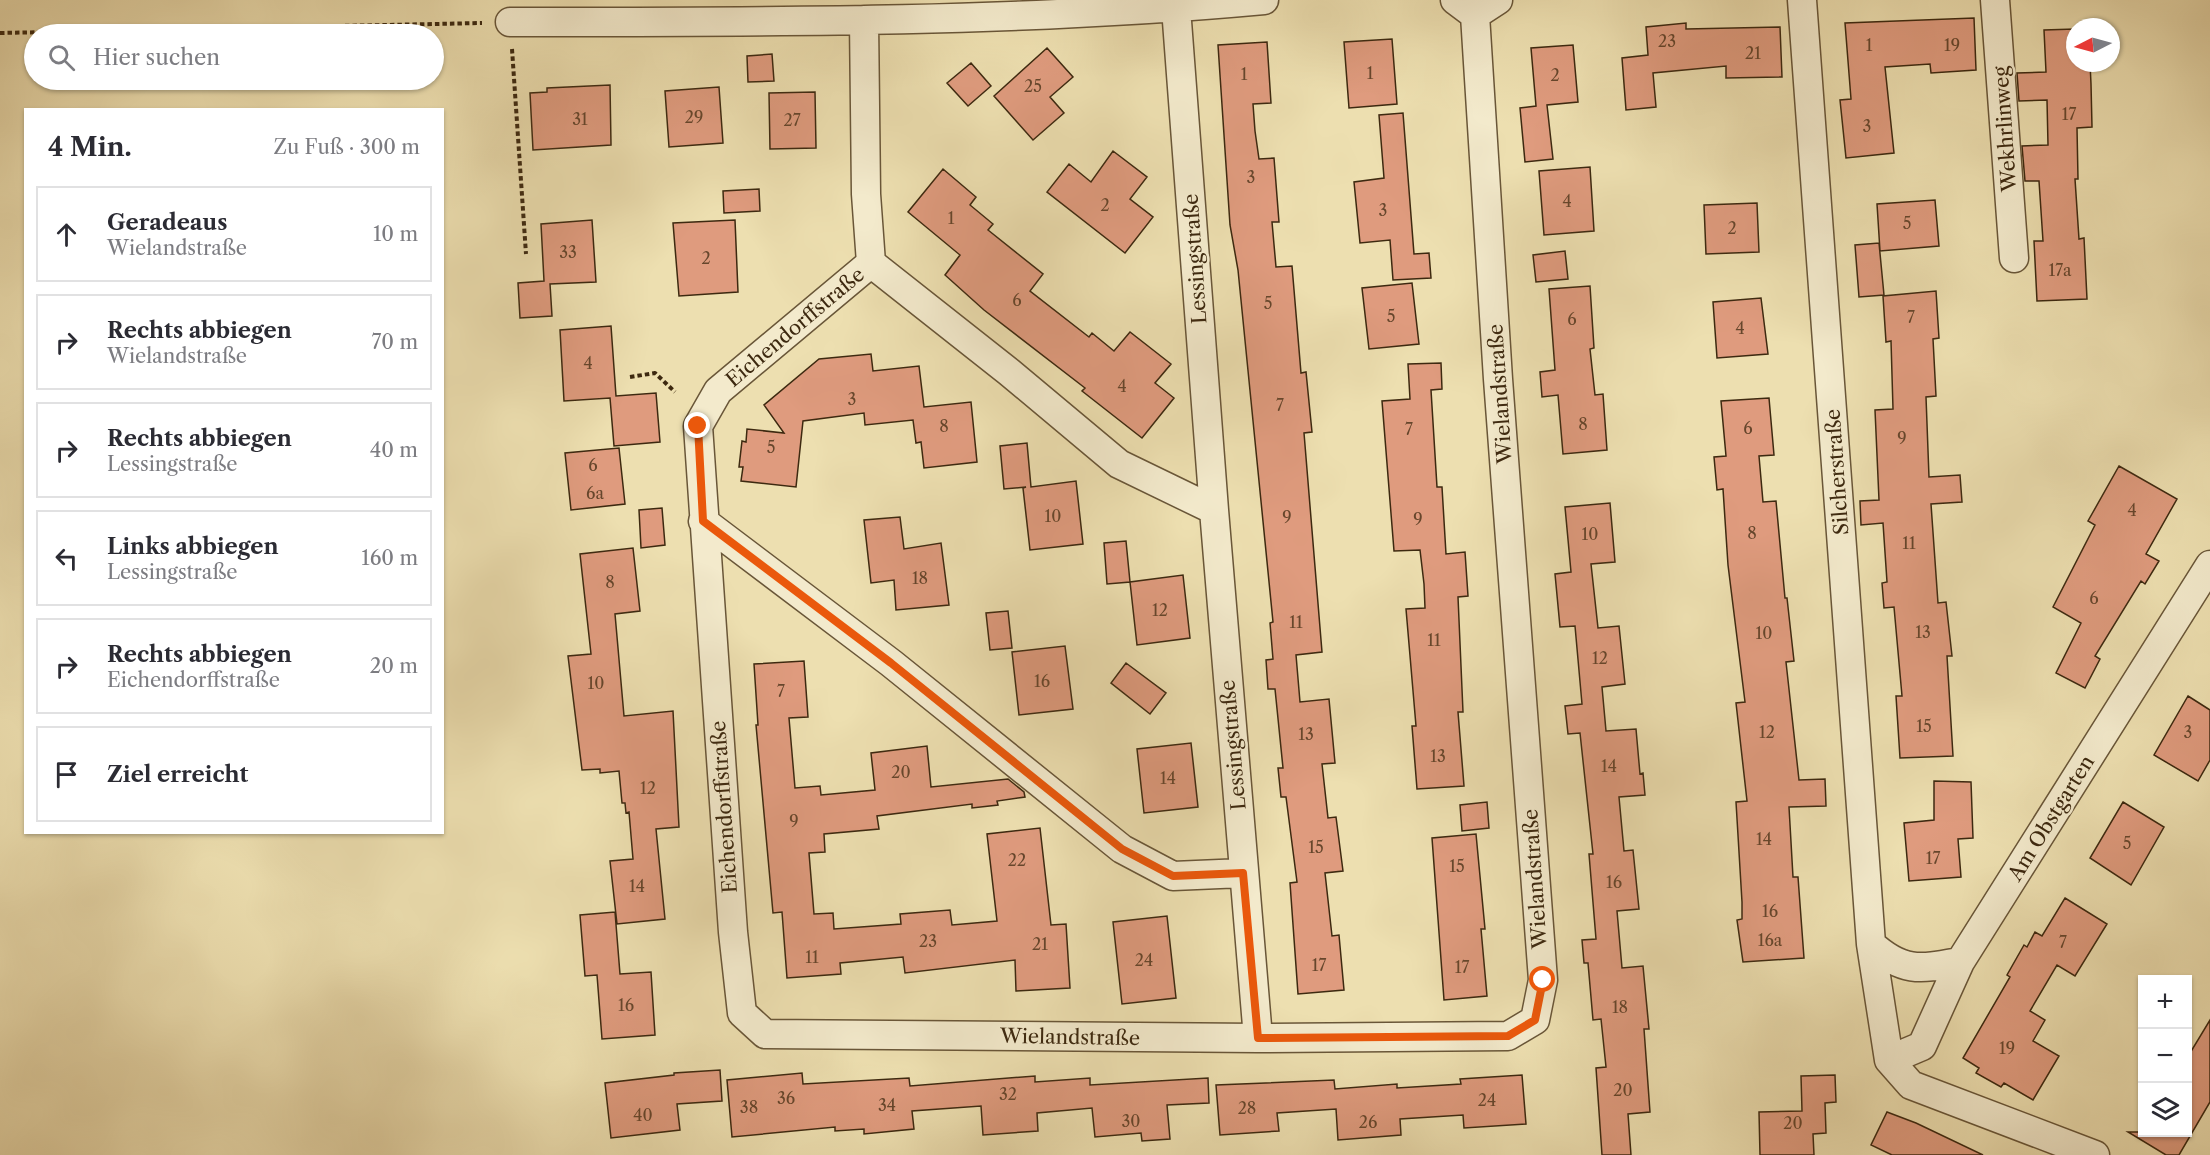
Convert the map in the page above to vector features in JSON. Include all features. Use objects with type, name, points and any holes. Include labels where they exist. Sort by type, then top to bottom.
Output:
[{"type":"street","points":[[510,22],[538,11],[720,11],[864,20],[1062,6],[1176,8],[1264,0]]},
{"type":"street","name":"Silcherstraße","points":[[1802,0],[1871,944],[1889,1060]]},
{"type":"street","name":"Wekhrlinweg","points":[[1995,0],[2014,258]]},
{"type":"street","name":"Wielandstraße","points":[[735,950],[742,1013],[765,1034],[1258,1038],[1508,1036],[1535,1020],[1543,980],[1499,391],[1476,5]]},
{"type":"street","name":"Lessingstraße","points":[[1176,8],[1214,510],[1258,1038]]},
{"type":"street","name":"Eichendorffstraße","points":[[735,950],[698,426],[718,391],[871,263],[866,194],[864,20]]},
{"type":"street","points":[[871,263],[1010,372],[1119,464],[1214,510]]},
{"type":"street","points":[[703,521],[891,663],[1122,849],[1173,876],[1243,873]]},
{"type":"street","name":"Am Obstgarten","points":[[1889,1060],[1922,1046],[1960,962],[2210,565]]},
{"type":"street","points":[[1871,944],[1888,960],[1921,969],[1960,962]]},
{"type":"street","points":[[1889,1060],[1911,1085],[2095,1155]]},
{"type":"path","points":[[417,24],[510,22],[526,254]]},
{"type":"path","points":[[0,33],[24,32]]},
{"type":"path","points":[[630,377],[655,373],[675,392]]},
{"type":"building","points":[[1974,18],[1976,70],[1931,73],[1930,64],[1885,67],[1894,153],[1846,158],[1840,100],[1851,99],[1845,23]]},
{"type":"building","points":[[1686,23],[1686,29],[1780,27],[1782,77],[1726,78],[1726,66],[1653,73],[1656,107],[1626,110],[1622,58],[1648,55],[1646,27]]},
{"type":"building","points":[[2066,29],[2066,72],[2090,72],[2092,127],[2077,128],[2078,179],[2075,179],[2079,239],[2084,238],[2087,299],[2037,301],[2034,241],[2043,241],[2039,181],[2025,181],[2022,146],[2048,145],[2047,100],[2019,101],[2017,73],[2046,72],[2044,30]]},
{"type":"building","points":[[1392,39],[1397,104],[1349,108],[1344,42]]},
{"type":"building","points":[[1267,42],[1271,103],[1253,104],[1255,131],[1259,159],[1274,158],[1279,222],[1272,222],[1276,267],[1292,266],[1301,373],[1306,372],[1312,432],[1304,433],[1322,652],[1296,655],[1300,702],[1329,699],[1335,763],[1322,764],[1328,818],[1336,817],[1343,871],[1325,873],[1332,936],[1339,935],[1344,990],[1298,994],[1290,883],[1297,882],[1286,797],[1281,797],[1278,768],[1283,768],[1275,689],[1268,689],[1266,660],[1273,659],[1270,623],[1273,622],[1238,270],[1230,225],[1218,45]]},
{"type":"building","points":[[1573,45],[1578,102],[1547,105],[1553,159],[1525,162],[1520,108],[1536,106],[1531,48]]},
{"type":"building","points":[[1047,48],[1073,77],[1050,97],[1064,113],[1033,140],[994,96]]},
{"type":"building","points":[[772,54],[774,81],[748,82],[747,56]]},
{"type":"building","points":[[971,63],[991,86],[968,106],[947,83]]},
{"type":"building","points":[[610,85],[611,145],[533,150],[530,93],[547,92],[547,88]]},
{"type":"building","points":[[719,87],[723,143],[669,147],[665,91]]},
{"type":"building","points":[[815,92],[816,148],[770,149],[769,93]]},
{"type":"building","points":[[1403,113],[1414,254],[1429,253],[1431,278],[1393,280],[1390,240],[1360,243],[1354,182],[1384,178],[1379,115]]},
{"type":"building","points":[[1113,151],[1147,177],[1130,199],[1153,217],[1125,253],[1047,192],[1069,164],[1091,182]]},
{"type":"building","points":[[1590,167],[1594,231],[1544,235],[1539,171]]},
{"type":"building","points":[[943,169],[976,197],[970,205],[993,224],[988,230],[1043,274],[1030,291],[1089,337],[1092,333],[1114,351],[1130,332],[1171,364],[1155,383],[1174,398],[1142,438],[1082,391],[1085,388],[984,310],[945,275],[960,255],[908,212]]},
{"type":"building","points":[[759,189],[760,211],[724,213],[723,191]]},
{"type":"building","points":[[1935,200],[1939,246],[1880,251],[1877,204]]},
{"type":"building","points":[[1757,203],[1759,252],[1706,254],[1704,205]]},
{"type":"building","points":[[592,220],[596,282],[550,284],[552,316],[520,318],[518,283],[544,281],[541,224]]},
{"type":"building","points":[[735,220],[738,292],[679,296],[673,223]]},
{"type":"building","points":[[1879,243],[1884,295],[1859,297],[1855,245]]},
{"type":"building","points":[[1565,251],[1568,279],[1536,282],[1533,255]]},
{"type":"building","points":[[1412,283],[1419,344],[1369,349],[1362,288]]},
{"type":"building","points":[[1590,286],[1594,348],[1590,349],[1595,395],[1603,394],[1607,450],[1563,454],[1558,395],[1542,397],[1540,372],[1555,370],[1549,289]]},
{"type":"building","points":[[1936,291],[1939,338],[1933,339],[1936,396],[1926,397],[1929,477],[1960,475],[1962,502],[1931,504],[1938,603],[1946,602],[1952,656],[1947,656],[1953,756],[1900,758],[1896,696],[1902,696],[1894,607],[1884,608],[1882,583],[1887,582],[1883,523],[1861,525],[1860,501],[1879,500],[1875,410],[1893,409],[1891,341],[1886,342],[1883,296]]},
{"type":"building","points":[[1761,298],[1768,354],[1717,358],[1713,302]]},
{"type":"building","points":[[611,326],[616,396],[656,393],[660,442],[614,446],[610,398],[564,401],[560,330]]},
{"type":"building","points":[[871,354],[873,371],[919,366],[924,407],[971,402],[977,462],[924,468],[921,442],[916,443],[913,420],[865,425],[864,413],[803,421],[796,487],[741,481],[743,467],[739,467],[742,441],[746,442],[747,429],[784,433],[764,405],[819,359]]},
{"type":"building","points":[[1441,363],[1442,389],[1431,390],[1437,487],[1442,487],[1446,554],[1465,552],[1468,596],[1458,597],[1463,712],[1458,712],[1464,786],[1417,789],[1412,726],[1416,726],[1406,609],[1425,608],[1424,584],[1420,550],[1394,551],[1382,401],[1410,399],[1408,364]]},
{"type":"building","points":[[1769,398],[1774,455],[1759,456],[1763,502],[1776,501],[1785,598],[1787,598],[1794,661],[1786,662],[1799,780],[1825,779],[1826,806],[1789,807],[1793,877],[1798,877],[1804,958],[1743,962],[1737,920],[1742,919],[1742,902],[1736,802],[1747,801],[1736,703],[1745,702],[1728,565],[1723,489],[1717,490],[1714,457],[1726,456],[1721,401]]},
{"type":"building","points":[[1027,443],[1031,487],[1076,481],[1083,544],[1030,550],[1023,488],[1026,487],[1004,489],[1000,446]]},
{"type":"building","points":[[619,448],[625,504],[571,510],[565,453]]},
{"type":"building","points":[[2119,466],[2177,499],[2146,554],[2159,561],[2145,584],[2141,581],[2095,656],[2100,659],[2085,688],[2056,673],[2081,623],[2053,607],[2095,525],[2088,521]]},
{"type":"building","points":[[1610,503],[1615,562],[1591,564],[1598,628],[1619,626],[1625,684],[1602,687],[1606,731],[1636,729],[1640,774],[1643,773],[1645,795],[1619,797],[1624,851],[1633,850],[1639,909],[1617,911],[1622,968],[1643,966],[1649,1029],[1644,1029],[1650,1112],[1628,1114],[1631,1155],[1602,1155],[1596,1068],[1606,1067],[1601,1019],[1593,1020],[1588,963],[1584,963],[1582,940],[1596,939],[1589,854],[1593,854],[1580,733],[1568,734],[1565,706],[1582,704],[1575,626],[1560,627],[1555,574],[1571,572],[1565,507]]},
{"type":"building","points":[[662,508],[665,545],[641,548],[639,510]]},
{"type":"building","points":[[900,517],[904,549],[941,543],[949,605],[896,610],[894,580],[871,583],[864,520]]},
{"type":"building","points":[[1126,541],[1130,582],[1107,584],[1104,543]]},
{"type":"building","points":[[633,548],[640,611],[615,614],[624,716],[673,711],[679,827],[656,829],[665,919],[617,924],[610,861],[633,859],[629,812],[626,813],[625,803],[622,803],[619,771],[600,773],[600,769],[582,770],[568,656],[591,654],[580,554]]},
{"type":"building","points":[[1183,575],[1190,638],[1137,645],[1130,582]]},
{"type":"building","points":[[1008,611],[1012,648],[990,650],[986,613]]},
{"type":"building","points":[[1065,646],[1073,709],[1019,715],[1012,652]]},
{"type":"building","points":[[804,661],[808,717],[789,718],[795,788],[820,786],[821,795],[875,790],[871,753],[927,746],[931,787],[1008,779],[1024,792],[1025,797],[997,801],[998,805],[972,808],[972,804],[877,816],[879,829],[824,834],[825,852],[809,853],[814,914],[833,913],[834,929],[901,924],[900,914],[950,910],[952,925],[997,921],[987,834],[1040,828],[1051,925],[1066,924],[1070,988],[1016,991],[1015,960],[905,973],[903,957],[840,963],[841,974],[787,978],[782,912],[773,913],[756,725],[758,725],[754,664]]},
{"type":"building","points":[[1126,663],[1166,693],[1150,714],[1111,683]]},
{"type":"building","points":[[2188,696],[2210,710],[2210,760],[2198,781],[2154,755]]},
{"type":"building","points":[[1191,743],[1198,807],[1144,813],[1137,749]]},
{"type":"building","points":[[1934,781],[1971,782],[1973,838],[1958,839],[1961,877],[1909,881],[1904,823],[1934,820]]},
{"type":"building","points":[[1487,802],[1489,828],[1462,831],[1460,805]]},
{"type":"building","points":[[2123,802],[2164,827],[2131,885],[2090,858]]},
{"type":"building","points":[[1476,834],[1485,929],[1481,929],[1487,996],[1444,1000],[1432,838]]},
{"type":"building","points":[[2065,898],[2107,924],[2075,976],[2057,965],[2030,1011],[2045,1020],[2033,1041],[2059,1056],[2033,1100],[2004,1083],[2001,1087],[1976,1073],[1979,1068],[1963,1058],[2010,977],[2007,975],[2024,945],[2027,947],[2035,932],[2042,936]]},
{"type":"building","points":[[615,912],[620,974],[651,972],[655,1035],[602,1039],[597,975],[585,976],[580,915]]},
{"type":"building","points":[[1167,916],[1176,998],[1122,1004],[1113,922]]},
{"type":"building","points":[[2210,1020],[2210,1102],[2192,1133],[2192,1083],[2192,1050]]},
{"type":"building","points":[[720,1070],[722,1101],[677,1104],[680,1130],[611,1138],[605,1083],[674,1075],[674,1073]]},
{"type":"building","points":[[802,1073],[803,1084],[909,1078],[910,1086],[1035,1076],[1035,1082],[1090,1078],[1090,1085],[1208,1078],[1209,1103],[1167,1105],[1170,1139],[1142,1141],[1141,1133],[1095,1137],[1092,1108],[1037,1113],[1038,1131],[983,1135],[981,1106],[912,1111],[914,1129],[864,1134],[864,1129],[835,1131],[835,1127],[732,1137],[727,1080]]},
{"type":"building","points":[[1522,1075],[1526,1124],[1464,1128],[1463,1115],[1400,1119],[1401,1135],[1338,1140],[1336,1109],[1277,1113],[1279,1131],[1220,1135],[1216,1085],[1334,1080],[1335,1089],[1397,1084],[1397,1088],[1461,1084],[1460,1079]]},
{"type":"building","points":[[1835,1075],[1836,1102],[1825,1103],[1826,1133],[1813,1134],[1814,1155],[1760,1155],[1759,1112],[1802,1111],[1801,1076]]},
{"type":"building","points":[[1887,1112],[1916,1123],[1983,1155],[1892,1155],[1871,1145]]},
{"type":"building","points":[[2128,1132],[2138,1132],[2138,1137],[2190,1137],[2179,1155],[2166,1155]]},
{"type":"route","points":[[698,426],[703,521],[891,663],[1007,754],[1122,849],[1173,876],[1243,873],[1258,1038],[1508,1036],[1535,1020],[1543,980]]}]
